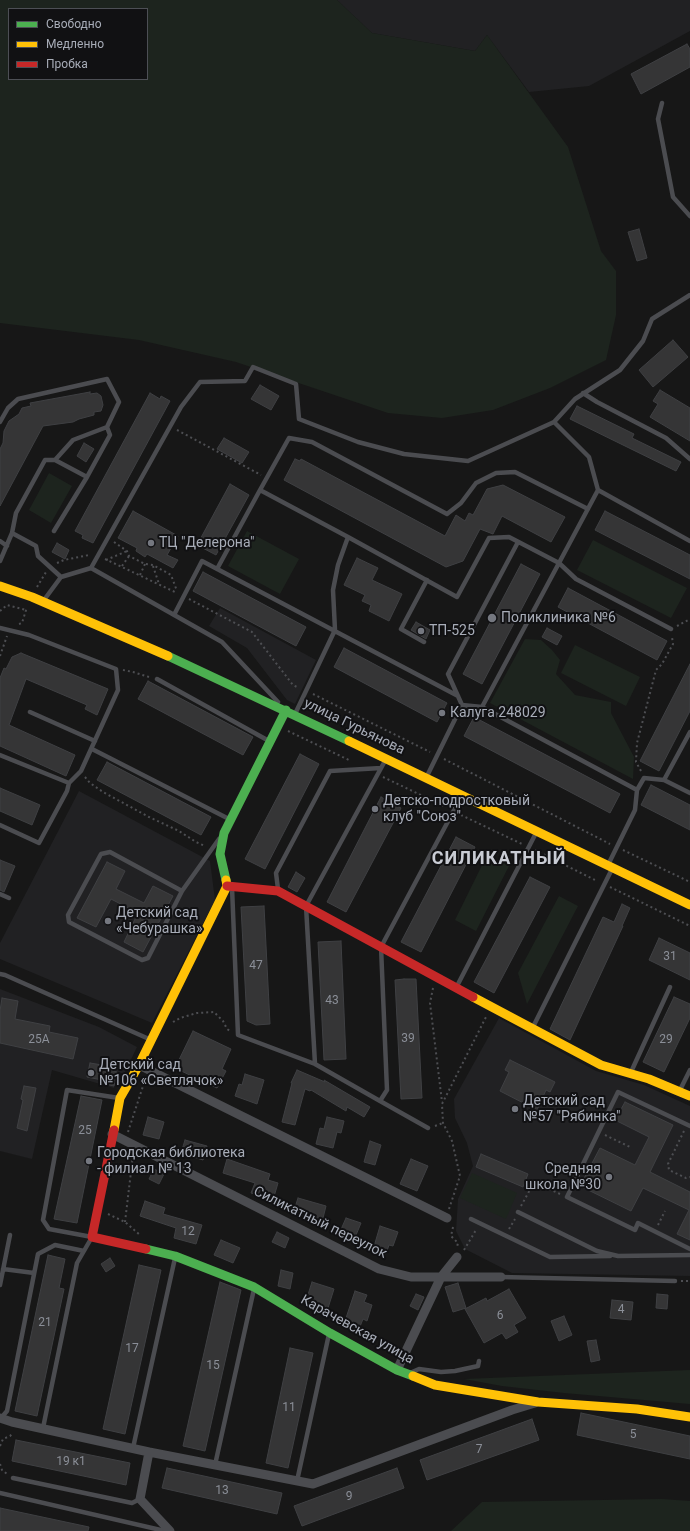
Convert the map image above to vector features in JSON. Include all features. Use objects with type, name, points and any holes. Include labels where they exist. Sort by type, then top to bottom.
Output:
[{"type":"street","name":"улица Гурьянова","points":[[0,586],[122,635],[290,712],[690,905]]},
{"type":"street","points":[[92,1237],[120,1098],[140,1065],[151,1039],[230,887],[220,854],[224,833],[278,726],[290,712]]},
{"type":"street","points":[[230,887],[278,891],[434,977],[601,1065],[649,1079],[690,1096]]},
{"type":"street","points":[[140,1065],[447,1218]]},
{"type":"street","name":"Силикатный переулок","points":[[112,1134],[379,1269],[411,1277],[501,1277]]},
{"type":"street","name":"Карачевская улица","points":[[92,1237],[175,1256],[254,1287],[330,1333],[397,1370],[435,1385],[538,1402],[637,1409],[690,1417]]},
{"type":"street","points":[[397,1370],[441,1277],[457,1256]]},
{"type":"street","points":[[0,1418],[19,1424],[149,1452],[313,1484],[512,1410],[538,1402]]},
{"type":"street","points":[[149,1452],[140,1499],[170,1531]]},
{"type":"lane","points":[[662,103],[658,119],[673,197],[690,216]]},
{"type":"lane","points":[[43,602],[61,577],[91,568],[181,407],[200,382],[245,381],[253,367],[296,384],[299,419],[358,442],[404,454],[468,461],[554,422],[575,398],[620,370],[643,341],[652,319],[690,295]]},
{"type":"lane","points":[[0,422],[8,408],[18,399],[107,379],[120,402],[107,427],[73,440],[55,460]]},
{"type":"lane","points":[[583,393],[597,402],[666,438],[690,460]]},
{"type":"lane","points":[[482,707],[598,490],[589,457],[554,422]]},
{"type":"lane","points":[[54,531],[87,477],[110,435],[107,427]]},
{"type":"lane","points":[[217,569],[289,438],[312,442],[447,514],[461,503],[476,483],[496,473],[515,472],[588,509]]},
{"type":"lane","points":[[0,561],[12,533],[16,513],[45,460],[55,460],[87,477]]},
{"type":"lane","points":[[260,490],[457,597],[489,538],[509,537],[559,563],[576,578],[671,629]]},
{"type":"lane","points":[[598,490],[690,541]]},
{"type":"lane","points":[[12,533],[36,546],[38,556],[61,577]]},
{"type":"lane","points":[[91,568],[222,642],[290,712],[306,691],[335,630],[333,590],[338,565],[348,537]]},
{"type":"lane","points":[[0,542],[7,546]]},
{"type":"lane","points":[[462,705],[448,674],[518,542]]},
{"type":"lane","points":[[174,615],[202,561],[458,696]]},
{"type":"lane","points":[[424,642],[401,629],[427,580]]},
{"type":"lane","points":[[0,628],[29,636],[116,669],[118,690],[81,771],[68,784],[67,791],[39,843],[0,825]]},
{"type":"lane","points":[[156,679],[271,741]]},
{"type":"lane","points":[[462,705],[482,707],[637,790]]},
{"type":"lane","points":[[426,778],[462,705]]},
{"type":"lane","points":[[30,712],[95,741]]},
{"type":"lane","points":[[664,780],[690,732]]},
{"type":"lane","points":[[92,749],[230,820]]},
{"type":"lane","points":[[0,756],[68,784]]},
{"type":"lane","points":[[315,1064],[306,906],[386,758]]},
{"type":"lane","points":[[278,891],[276,873],[330,771],[381,768]]},
{"type":"lane","points":[[532,1029],[604,884],[616,847],[635,810],[637,790],[644,778],[664,780],[690,793]]},
{"type":"lane","points":[[380,1101],[387,1090],[381,947],[462,795]]},
{"type":"lane","points":[[456,988],[537,832]]},
{"type":"lane","points":[[182,891],[110,852],[101,854],[68,915],[69,922],[142,960],[148,958],[182,891],[224,833]]},
{"type":"lane","points":[[230,887],[238,1035],[315,1064],[428,1128]]},
{"type":"lane","points":[[0,894],[10,898]]},
{"type":"lane","points":[[0,974],[5,974],[151,1039]]},
{"type":"lane","points":[[630,1073],[670,987]]},
{"type":"lane","points":[[679,1092],[690,1070]]},
{"type":"lane","points":[[43,1428],[77,1263],[92,1237],[49,1229],[43,1220],[67,1090],[120,1098]]},
{"type":"lane","points":[[688,1125],[618,1092],[567,1197],[635,1230],[638,1223],[690,1249]]},
{"type":"lane","points":[[518,1212],[597,1251],[618,1256]]},
{"type":"lane","points":[[471,1219],[550,1257],[690,1255]]},
{"type":"lane","points":[[0,1285],[10,1235]]},
{"type":"lane","points":[[0,1418],[7,1411],[38,1254],[55,1245],[84,1251]]},
{"type":"lane","points":[[133,1448],[175,1256]]},
{"type":"lane","points":[[3,1268],[34,1273]]},
{"type":"lane","name":"Силикатный переулок","points":[[501,1277],[675,1281]]},
{"type":"lane","points":[[215,1465],[254,1287]]},
{"type":"lane","points":[[297,1481],[330,1333]]},
{"type":"lane","points":[[407,1374],[419,1369],[455,1372],[478,1366],[479,1361]]},
{"type":"lane","points":[[13,1478],[132,1503],[140,1499]]},
{"type":"lane","points":[[0,1493],[166,1531]]},
{"type":"path","points":[[170,427],[267,478]]},
{"type":"path","points":[[98,556],[178,593],[171,575],[153,565],[145,564],[129,556],[127,551],[108,538]]},
{"type":"path","points":[[106,560],[127,551]]},
{"type":"path","points":[[121,567],[129,556]]},
{"type":"path","points":[[140,575],[145,564]]},
{"type":"path","points":[[153,565],[159,584]]},
{"type":"path","points":[[184,596],[252,632],[293,685],[437,755],[616,847],[690,882]]},
{"type":"path","points":[[0,611],[7,605],[26,610],[22,623]]},
{"type":"path","points":[[644,778],[636,762],[637,743],[656,670],[662,664],[673,644],[671,629],[690,618]]},
{"type":"path","points":[[116,669],[133,672],[156,679]]},
{"type":"path","points":[[278,726],[367,769]]},
{"type":"path","points":[[81,771],[90,783],[104,792],[149,818],[179,831],[196,842],[212,848]]},
{"type":"path","points":[[377,774],[690,926]]},
{"type":"path","points":[[434,977],[430,1003],[443,1123],[452,1141],[460,1176],[450,1202],[447,1218],[453,1225],[451,1236],[458,1243],[457,1256]]},
{"type":"path","points":[[442,1104],[491,1007]]},
{"type":"path","points":[[173,1022],[180,1018],[197,1013],[214,1012],[223,1021],[227,1029],[238,1035]]},
{"type":"path","points":[[125,1140],[148,1070]]},
{"type":"path","points":[[688,1125],[668,1164],[669,1170],[686,1178],[690,1177]]},
{"type":"path","points":[[598,1132],[630,1147]]},
{"type":"path","points":[[125,1222],[132,1159],[136,1146]]},
{"type":"path","points":[[506,1236],[531,1188],[540,1185],[567,1197]]},
{"type":"path","points":[[655,1232],[665,1211]]},
{"type":"path","points":[[107,1220],[108,1214],[125,1222],[142,1237]]},
{"type":"path","points":[[457,1256],[465,1249],[480,1223]]},
{"type":"path","points":[[0,1446],[4,1439],[10,1436],[19,1424]]},
{"type":"path","points":[[0,1464],[2,1470],[13,1478]]},
{"type":"shaded area","points":[[0,0],[337,0],[372,33],[475,51],[487,35],[568,147],[601,251],[616,271],[616,315],[606,360],[550,388],[493,410],[442,418],[388,413],[236,362],[139,340],[0,323]]},
{"type":"shaded area","points":[[337,0],[690,0],[690,31],[589,86],[529,92],[487,35],[475,51],[372,33]]},
{"type":"shaded area","points":[[49,473],[72,486],[51,523],[29,510]]},
{"type":"shaded area","points":[[247,531],[299,559],[280,594],[228,566]]},
{"type":"shaded area","points":[[593,540],[687,588],[671,618],[577,570]]},
{"type":"shaded area","points":[[220,608],[316,660],[295,704],[287,700],[247,648],[209,626]]},
{"type":"shaded area","points":[[525,639],[541,640],[552,650],[560,660],[556,674],[575,695],[611,702],[611,713],[634,757],[633,779],[490,703]]},
{"type":"shaded area","points":[[575,645],[640,677],[626,706],[561,673]]},
{"type":"shaded area","name":"Детский сад «Чебурашка»","points":[[79,791],[210,861],[215,900],[152,1023],[0,959],[0,943]]},
{"type":"shaded area","points":[[487,855],[509,866],[476,931],[455,920]]},
{"type":"shaded area","points":[[559,896],[578,906],[527,1004],[518,973]]},
{"type":"shaded area","name":"Детский сад №106 «Светлячок»","points":[[0,989],[99,1027],[137,1047],[124,1074],[118,1072],[114,1088],[52,1070],[32,1159],[0,1151]]},
{"type":"shaded area","name":"Средняя школа №30","points":[[499,1018],[596,1071],[644,1085],[690,1106],[690,1276],[512,1273],[465,1249],[456,1231],[458,1199],[473,1166],[467,1143],[455,1118],[454,1099]]},
{"type":"shaded area","points":[[472,1173],[517,1193],[506,1219],[460,1198]]},
{"type":"shaded area","points":[[690,1370],[690,1404],[564,1393],[502,1386],[464,1379]]},
{"type":"shaded area","points":[[662,1499],[690,1501],[690,1531],[451,1531],[482,1502]]},
{"type":"building","points":[[687,44],[690,49],[690,67],[641,94],[631,74]]},
{"type":"building","points":[[639,229],[647,258],[637,261],[628,232]]},
{"type":"building","points":[[673,340],[688,357],[653,387],[639,370]]},
{"type":"building","points":[[260,385],[279,396],[271,410],[251,399]]},
{"type":"building","points":[[660,390],[690,408],[690,441],[650,417],[658,404],[653,401]]},
{"type":"building","points":[[90,392],[90,394],[97,393],[101,396],[103,405],[101,411],[94,412],[94,415],[73,422],[43,426],[0,506],[0,449],[3,443],[4,431],[9,421],[19,414],[22,408],[31,406],[30,403]]},
{"type":"building","points":[[150,393],[160,399],[161,396],[170,401],[93,543],[82,538],[83,535],[75,531]]},
{"type":"building","points":[[577,406],[634,434],[632,438],[681,462],[676,471],[570,419]]},
{"type":"building","points":[[224,438],[249,452],[242,463],[217,449]]},
{"type":"building","points":[[84,443],[94,449],[86,462],[77,456]]},
{"type":"building","points":[[295,459],[300,461],[301,459],[445,536],[456,515],[465,521],[469,513],[473,515],[487,489],[503,485],[565,517],[551,542],[502,516],[493,534],[480,529],[463,561],[446,567],[284,480]]},
{"type":"building","points":[[230,484],[249,495],[216,555],[197,545]]},
{"type":"building","name":"ТЦ \"Делерона\"","points":[[133,511],[178,536],[167,555],[178,560],[173,568],[147,554],[145,557],[136,551],[137,548],[118,538]]},
{"type":"building","points":[[605,511],[690,555],[690,579],[595,530]]},
{"type":"building","points":[[57,543],[69,550],[65,559],[52,552]]},
{"type":"building","points":[[357,558],[378,568],[372,580],[402,594],[389,621],[369,611],[371,605],[362,601],[365,595],[344,585]]},
{"type":"building","points":[[521,564],[540,574],[482,684],[463,674]]},
{"type":"building","points":[[203,572],[306,627],[296,646],[193,591]]},
{"type":"building","points":[[568,588],[667,641],[657,660],[558,607]]},
{"type":"building","name":"ТП-525","points":[[416,622],[430,630],[426,639],[411,630]]},
{"type":"building","points":[[547,628],[562,636],[557,645],[542,637]]},
{"type":"building","points":[[344,648],[447,703],[437,722],[334,667]]},
{"type":"building","points":[[21,653],[108,689],[97,715],[85,709],[87,705],[26,679],[9,725],[75,755],[66,776],[0,746],[0,678],[4,668],[6,669],[12,657]]},
{"type":"building","points":[[690,664],[690,711],[659,771],[640,761]]},
{"type":"building","points":[[148,681],[253,737],[243,755],[138,699]]},
{"type":"building","points":[[474,717],[620,794],[610,813],[464,736]]},
{"type":"building","points":[[300,754],[319,764],[265,869],[245,859]]},
{"type":"building","points":[[107,762],[211,817],[201,835],[97,780]]},
{"type":"building","points":[[651,785],[690,805],[690,830],[641,805]]},
{"type":"building","points":[[0,788],[40,805],[32,825],[0,811]]},
{"type":"building","points":[[381,797],[401,808],[346,912],[327,902]]},
{"type":"building","points":[[456,837],[475,847],[421,952],[401,942]]},
{"type":"building","points":[[0,860],[15,866],[4,892],[0,890]]},
{"type":"building","points":[[107,862],[125,871],[116,889],[144,903],[153,886],[173,896],[143,952],[124,942],[138,913],[111,899],[96,927],[77,918]]},
{"type":"building","points":[[296,872],[305,878],[297,892],[288,887]]},
{"type":"building","points":[[530,877],[550,887],[494,993],[474,982]]},
{"type":"building","points":[[622,904],[630,908],[570,1040],[550,1029],[603,917],[614,922]]},
{"type":"building","points":[[264,906],[270,1024],[256,1025],[247,1021],[241,907]]},
{"type":"building","points":[[659,938],[690,953],[690,980],[649,960]]},
{"type":"building","points":[[341,941],[346,1059],[324,1060],[318,942]]},
{"type":"building","points":[[416,979],[422,1098],[401,1099],[395,980]]},
{"type":"building","points":[[674,997],[690,1004],[690,1018],[664,1072],[643,1062]]},
{"type":"building","points":[[2,998],[18,1001],[15,1019],[50,1026],[49,1032],[78,1038],[73,1059],[0,1043],[0,1011]]},
{"type":"building","points":[[193,1031],[231,1049],[222,1069],[226,1071],[217,1088],[175,1068]]},
{"type":"building","points":[[510,1060],[555,1082],[550,1092],[546,1090],[537,1110],[500,1091],[509,1072],[505,1070]]},
{"type":"building","points":[[90,1063],[102,1065],[102,1068],[117,1072],[114,1086],[101,1083],[102,1080],[87,1077]]},
{"type":"building","points":[[297,1070],[325,1082],[324,1080],[370,1107],[364,1117],[347,1107],[346,1111],[311,1090],[305,1089],[295,1125],[282,1122],[291,1083]]},
{"type":"building","points":[[245,1074],[264,1080],[257,1104],[235,1096],[239,1084],[242,1085]]},
{"type":"building","points":[[24,1086],[36,1088],[27,1131],[17,1128],[23,1100],[21,1099]]},
{"type":"building","points":[[81,1096],[102,1100],[77,1223],[54,1219]]},
{"type":"building","points":[[625,1102],[673,1125],[650,1172],[690,1192],[690,1240],[677,1234],[689,1210],[643,1188],[631,1211],[580,1186],[600,1148],[635,1165],[649,1137],[615,1120]]},
{"type":"building","points":[[148,1117],[164,1122],[159,1139],[143,1135]]},
{"type":"building","points":[[327,1117],[344,1121],[341,1133],[337,1132],[333,1148],[316,1144],[320,1128],[324,1129]]},
{"type":"building","points":[[185,1140],[207,1146],[203,1160],[181,1153]]},
{"type":"building","points":[[370,1141],[381,1145],[375,1165],[364,1162]]},
{"type":"building","points":[[481,1154],[528,1174],[523,1187],[476,1167]]},
{"type":"building","points":[[227,1159],[270,1174],[268,1180],[278,1183],[273,1200],[251,1193],[255,1183],[223,1173]]},
{"type":"building","points":[[411,1159],[428,1166],[417,1191],[400,1184]]},
{"type":"building","points":[[154,1169],[164,1174],[159,1184],[149,1179]]},
{"type":"building","points":[[298,1198],[326,1206],[322,1222],[293,1214]]},
{"type":"building","points":[[145,1201],[165,1208],[163,1214],[202,1225],[196,1244],[174,1238],[176,1228],[140,1216]]},
{"type":"building","points":[[346,1218],[361,1223],[354,1240],[339,1234]]},
{"type":"building","points":[[380,1226],[398,1232],[393,1246],[389,1245],[386,1254],[373,1250]]},
{"type":"building","points":[[277,1232],[289,1238],[285,1248],[272,1242]]},
{"type":"building","points":[[221,1240],[240,1248],[233,1263],[214,1255]]},
{"type":"building","points":[[48,1255],[65,1259],[59,1288],[64,1289],[37,1416],[15,1411]]},
{"type":"building","points":[[110,1258],[115,1266],[106,1272],[101,1264]]},
{"type":"building","points":[[139,1265],[161,1270],[125,1434],[103,1429]]},
{"type":"building","points":[[281,1270],[293,1273],[290,1289],[278,1286]]},
{"type":"building","points":[[220,1282],[241,1290],[205,1451],[183,1446]]},
{"type":"building","points":[[312,1282],[334,1289],[328,1308],[306,1301]]},
{"type":"building","points":[[458,1283],[466,1308],[453,1312],[445,1287]]},
{"type":"building","points":[[509,1289],[526,1318],[514,1325],[518,1332],[506,1339],[502,1333],[484,1343],[465,1309],[486,1298],[487,1301]]},
{"type":"building","points":[[355,1291],[367,1295],[364,1302],[372,1305],[367,1321],[363,1319],[359,1329],[344,1324]]},
{"type":"building","points":[[416,1294],[424,1297],[418,1310],[410,1306]]},
{"type":"building","points":[[657,1294],[668,1295],[667,1309],[656,1308]]},
{"type":"building","points":[[612,1300],[633,1302],[631,1320],[610,1318]]},
{"type":"building","points":[[564,1316],[572,1335],[559,1341],[551,1321]]},
{"type":"building","points":[[596,1340],[600,1360],[591,1362],[587,1341]]},
{"type":"building","points":[[290,1348],[313,1353],[288,1468],[266,1463]]},
{"type":"building","points":[[581,1413],[690,1436],[690,1459],[577,1435]]},
{"type":"building","points":[[532,1419],[539,1440],[427,1480],[420,1460]]},
{"type":"building","points":[[16,1440],[130,1463],[126,1485],[12,1461]]},
{"type":"building","points":[[167,1468],[282,1493],[277,1514],[162,1488]]},
{"type":"building","points":[[397,1468],[404,1488],[302,1526],[294,1506]]},
{"type":"building","points":[[0,1508],[89,1527],[88,1531],[0,1531]]},
{"type":"traffic: fast","points":[[168,656],[349,741]]},
{"type":"traffic: fast","points":[[226,880],[220,854],[224,833],[286,710]]},
{"type":"traffic: fast","points":[[146,1249],[175,1256],[254,1287],[330,1333],[397,1370],[413,1376]]},
{"type":"traffic: slow","points":[[0,586],[32,597],[168,656]]},
{"type":"traffic: slow","points":[[349,741],[690,905]]},
{"type":"traffic: slow","points":[[114,1130],[120,1098],[139,1065],[227,886],[226,880]]},
{"type":"traffic: slow","points":[[473,997],[601,1065],[649,1079],[690,1096]]},
{"type":"traffic: slow","points":[[413,1376],[435,1385],[538,1402],[637,1409],[690,1417]]},
{"type":"traffic: jam","points":[[227,886],[278,891],[473,997]]},
{"type":"traffic: jam","points":[[114,1130],[92,1237],[146,1249]]},
{"type":"place","name":"ТЦ \"Делерона\"","points":[[151,543]]},
{"type":"place","name":"Поликлиника №6","points":[[492,618]]},
{"type":"place","name":"ТП-525","points":[[421,631]]},
{"type":"place","name":"Калуга 248029","points":[[442,713]]},
{"type":"place","name":"Детско-подростковый клуб \"Союз\"","points":[[375,809]]},
{"type":"place","name":"Детский сад «Чебурашка»","points":[[108,921]]},
{"type":"place","name":"Детский сад №106 «Светлячок»","points":[[91,1073]]},
{"type":"place","name":"Детский сад №57 \"Рябинка\"","points":[[515,1109]]},
{"type":"place","name":"Городская библиотека - филиал № 13","points":[[89,1161]]},
{"type":"place","name":"Средняя школа №30","points":[[609,1177]]},
{"type":"district","name":"СИЛИКАТНЫЙ","points":[[499,859]]}]
